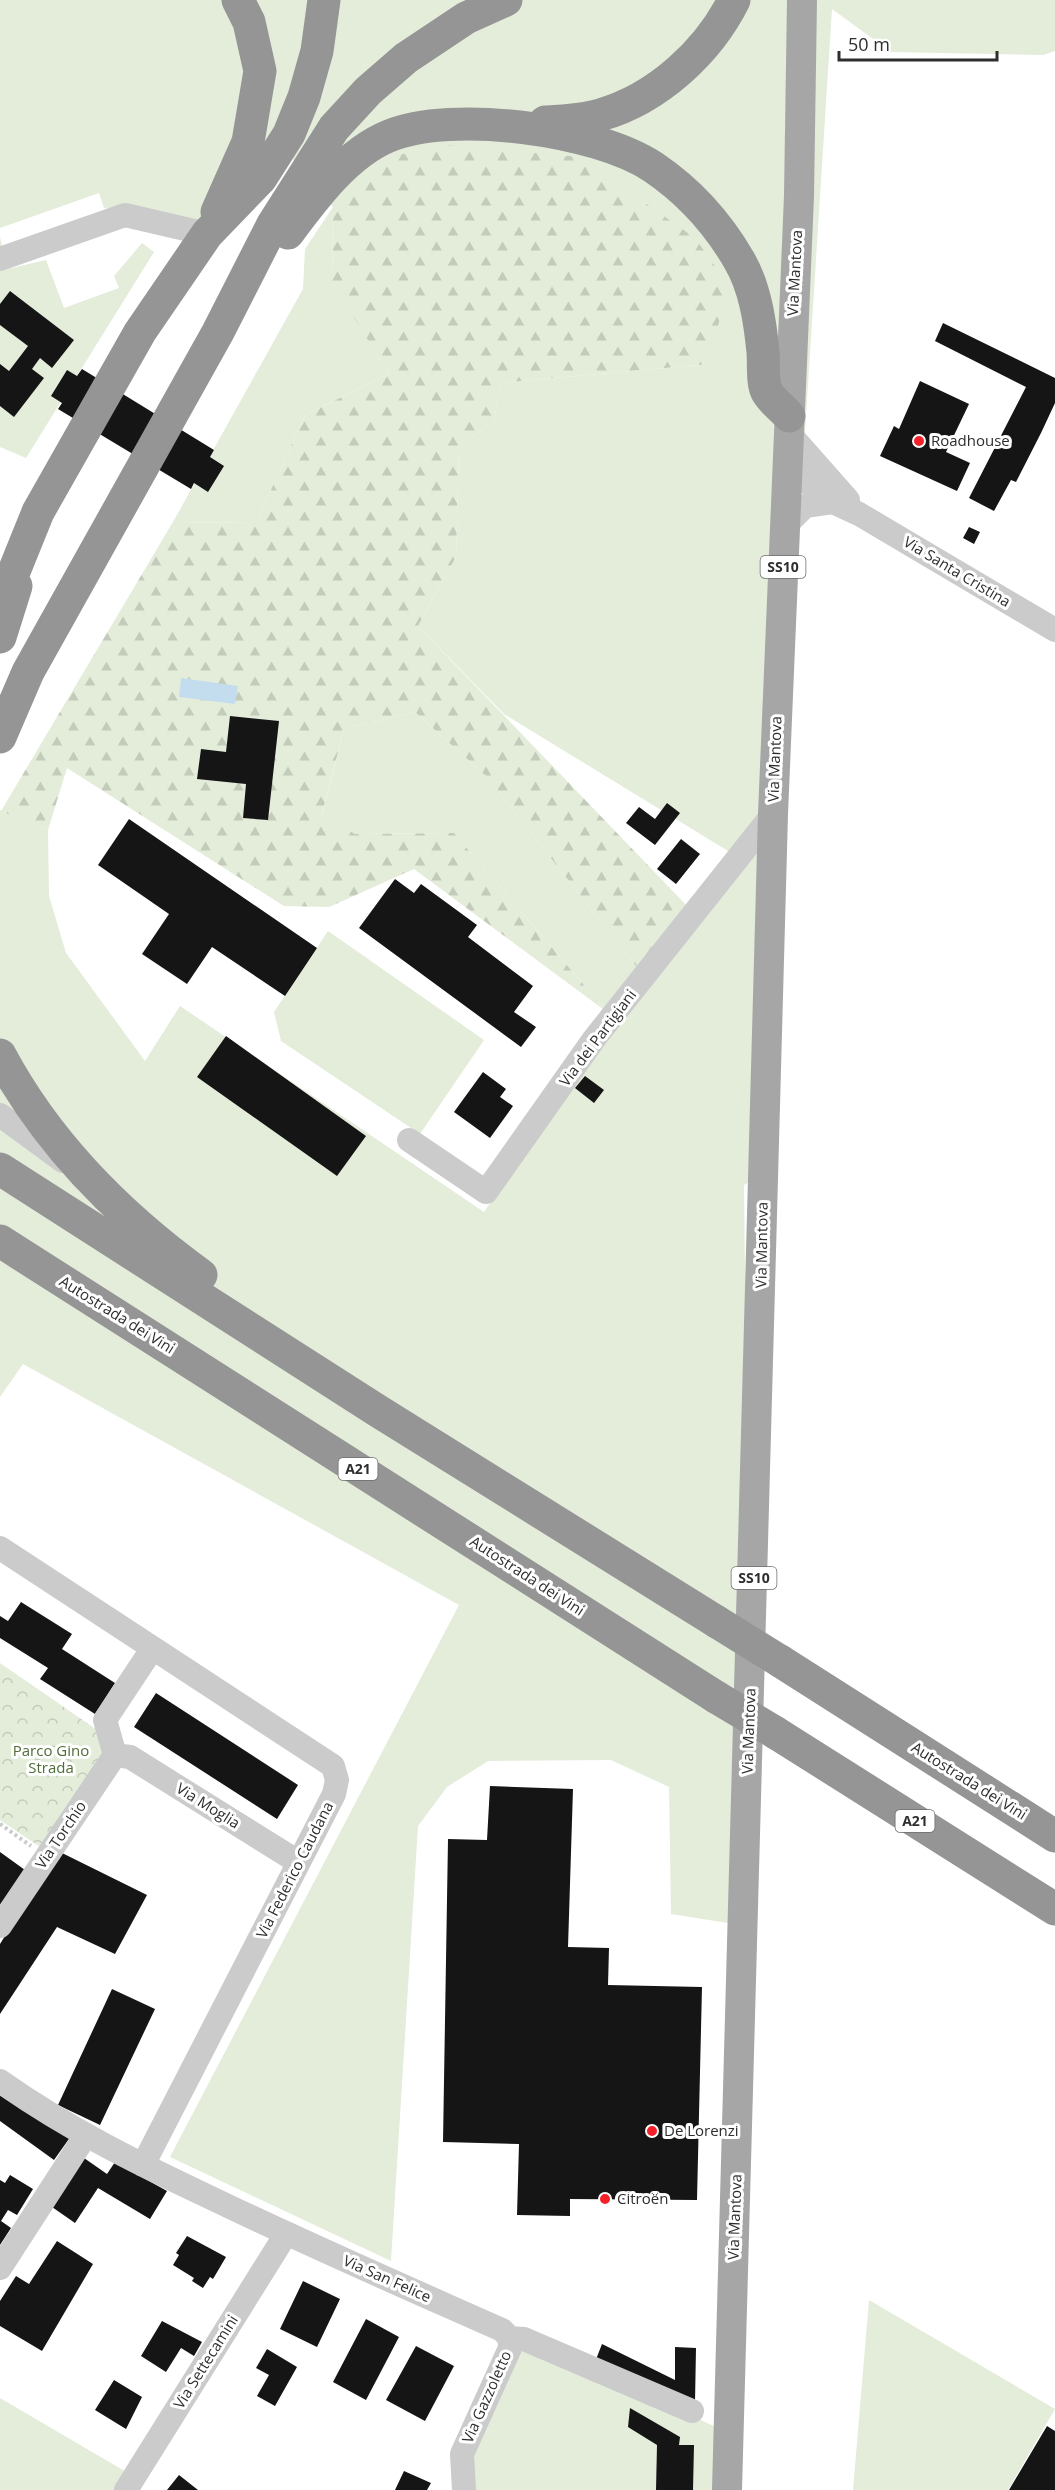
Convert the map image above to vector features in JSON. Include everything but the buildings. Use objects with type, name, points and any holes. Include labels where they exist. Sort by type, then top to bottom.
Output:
[{"type":"highway","points":[[207,234],[248,142],[260,71],[249,22],[238,0]]},
{"type":"highway","points":[[0,606],[38,512],[140,332],[207,234],[261,178],[289,134],[304,97],[316,51],[324,0]]},
{"type":"highway","points":[[0,720],[218,332],[273,225],[334,128],[368,91],[406,58],[466,18],[506,0]]},
{"type":"highway","points":[[504,126],[598,116],[624,107],[650,93],[702,48],[734,0]]},
{"type":"highway","points":[[218,332],[294,226],[349,160],[387,136],[422,125],[467,123],[504,126],[582,139],[619,151],[651,166],[686,192],[709,215],[741,262],[760,321],[766,391],[789,424]]},
{"type":"highway","points":[[0,636],[38,512]]},
{"type":"highway","points":[[0,737],[28,672]]},
{"type":"highway","points":[[0,1055],[35,1111],[65,1151],[149,1234],[186,1264],[291,1335],[378,1411]]},
{"type":"highway","name":"Autostrada dei Vini","points":[[0,1169],[378,1411],[780,1661],[1055,1836]]},
{"type":"highway","name":"Autostrada dei Vini","points":[[0,1241],[1055,1910]]},
{"type":"main road","name":"Via Mantova","points":[[728,2490],[772,814],[799,196],[802,0]]},
{"type":"street","points":[[0,259],[125,214],[207,234]]},
{"type":"street","name":"Via Santa Cristina","points":[[789,424],[859,514]]},
{"type":"street","name":"Via Santa Cristina","points":[[787,467],[833,502],[859,514],[1055,630]]},
{"type":"street","points":[[784,527],[805,506],[833,502]]},
{"type":"street","name":"Via dei Partigiani","points":[[409,1140],[486,1192],[594,1039],[772,814]]},
{"type":"street","points":[[0,1115],[106,1193]]},
{"type":"street","name":"Via Federico Caudana","points":[[0,1548],[333,1767],[337,1780],[334,1794],[143,2165]]},
{"type":"street","points":[[115,1755],[105,1720],[152,1649]]},
{"type":"street","name":"Via Torchio","points":[[0,1926],[115,1755]]},
{"type":"street","name":"Via Moglia","points":[[115,1755],[129,1757],[298,1862]]},
{"type":"street","name":"Via San Felice","points":[[0,2081],[44,2112],[86,2135],[285,2234],[502,2330],[510,2338],[524,2339],[692,2411]]},
{"type":"street","points":[[0,2268],[86,2135]]},
{"type":"street","name":"Via Settecamini","points":[[126,2490],[285,2234]]},
{"type":"street","name":"Via Gazzoletto","points":[[464,2490],[462,2454],[510,2348],[510,2338]]},
{"type":"path","points":[[0,1824],[46,1857]]},
{"type":"green space","points":[[0,0],[1055,0],[1055,51],[1043,55],[891,52],[832,9],[802,478],[771,1168],[744,1185],[748,1549],[728,1923],[671,1914],[669,1787],[611,1760],[488,1761],[447,1787],[418,1826],[391,2261],[170,2157],[459,1605],[23,1364],[0,1397],[0,810],[48,830],[49,896],[66,953],[145,1061],[180,1006],[484,1212],[560,1101],[607,1012],[454,833],[355,834],[322,815],[344,729],[415,712],[486,776],[640,971],[733,854],[504,714],[418,626],[456,557],[459,447],[494,421],[501,383],[709,364],[333,208],[332,281],[389,374],[305,415],[256,523],[173,522],[303,289],[305,249],[333,207],[272,135],[200,226],[104,208],[99,193],[0,228]]},
{"type":"green space","points":[[446,145],[580,157],[695,238],[728,284],[709,364],[501,383],[494,421],[459,447],[456,557],[418,626],[690,909],[640,971],[486,776],[415,712],[344,729],[322,814],[355,834],[454,833],[607,1012],[414,869],[329,907],[284,906],[67,768],[48,830],[1,811],[173,522],[256,523],[305,415],[389,374],[332,282],[333,208],[388,157]]},
{"type":"green space","points":[[0,237],[7,269],[46,260],[64,308],[119,288],[114,276],[142,243],[154,252],[26,458],[0,447]]},
{"type":"green space","points":[[328,931],[484,1040],[420,1134],[281,1041],[274,1012]]},
{"type":"green space","name":"Parco Gino Strada","points":[[0,1663],[116,1743],[49,1853],[0,1820]]},
{"type":"green space","points":[[869,2300],[1055,2409],[1008,2490],[853,2490]]},
{"type":"green space","points":[[518,2339],[563,2356],[720,2429],[717,2490],[467,2490],[466,2453]]},
{"type":"green space","points":[[0,2398],[128,2473],[118,2490],[0,2490]]},
{"type":"water","points":[[181,678],[238,686],[235,704],[179,697]]},
{"type":"place","name":"Roadhouse","points":[[919,441]]},
{"type":"place","name":"De Lorenzi","points":[[652,2131]]},
{"type":"place","name":"Citroën","points":[[605,2199]]}]
